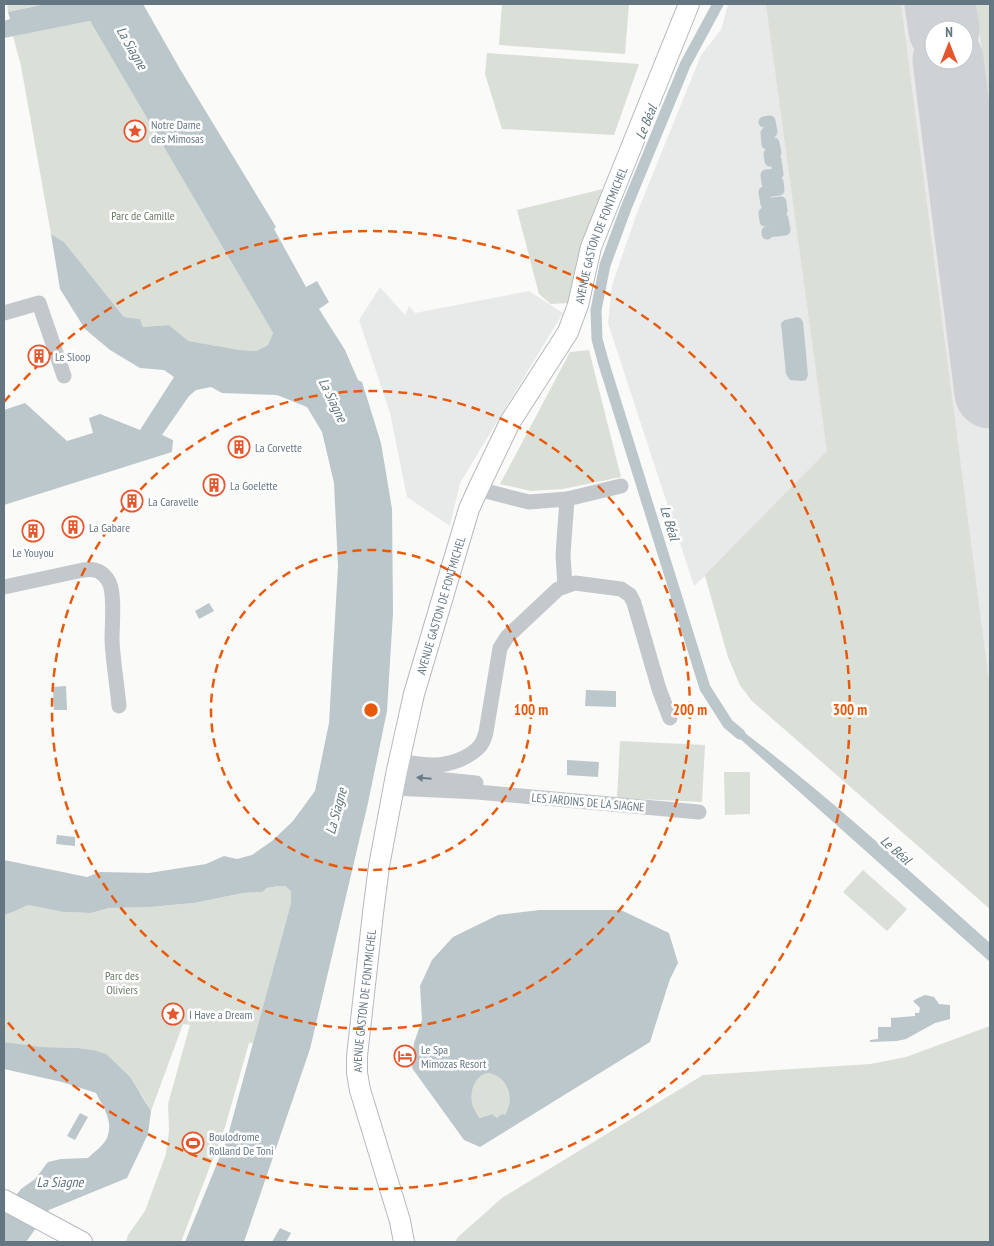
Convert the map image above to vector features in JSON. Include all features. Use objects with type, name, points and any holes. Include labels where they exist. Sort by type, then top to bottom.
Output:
[{"type":"main road","name":"AVENUE GASTON DE FONTMICHEL","points":[[404,1242],[400,1221],[370,1127],[357,1074],[358,1039],[379,866],[396,774],[414,694],[469,509],[510,422],[568,332],[578,305],[591,247],[689,4]]},
{"type":"main road","points":[[4,1200],[82,1242]]},
{"type":"street","points":[[4,312],[39,303],[64,376]]},
{"type":"street","points":[[478,489],[529,502],[567,499],[621,486]]},
{"type":"street","points":[[565,586],[563,555],[567,499]]},
{"type":"street","points":[[4,588],[83,570],[97,570],[104,574],[112,588],[112,640],[119,706]]},
{"type":"street","points":[[396,774],[462,758],[479,746],[486,732],[500,648],[507,637],[558,589],[574,583],[608,586],[621,589],[630,595],[670,718]]},
{"type":"street","name":"LES JARDINS DE LA SIAGNE","points":[[396,774],[478,783],[477,792],[700,812]]},
{"type":"shaded area","points":[[728,4],[990,4],[990,909],[752,701],[740,685],[728,657],[705,576],[694,586],[608,323],[612,285],[637,213],[701,55],[721,30]]},
{"type":"shaded area","points":[[380,287],[405,315],[409,306],[415,313],[529,291],[563,313],[460,483],[450,526],[407,497],[390,413],[359,320]]},
{"type":"green space","points":[[7,4],[46,4],[8,12]]},
{"type":"green space","points":[[502,4],[629,4],[625,54],[499,45]]},
{"type":"green space","points":[[766,4],[901,4],[990,690],[990,909],[752,701],[740,685],[728,657],[705,575],[827,451]]},
{"type":"green space","points":[[976,4],[990,4],[990,111]]},
{"type":"green space","name":"Parc de Camille","points":[[90,21],[273,333],[268,345],[256,351],[240,350],[187,341],[169,325],[143,327],[140,319],[124,317],[64,242],[51,234],[21,66],[13,36]]},
{"type":"green space","points":[[487,53],[639,64],[614,135],[502,129],[485,74]]},
{"type":"green space","points":[[603,189],[597,211],[577,259],[569,303],[551,304],[539,294],[517,210]]},
{"type":"green space","points":[[589,350],[621,477],[563,489],[531,491],[500,484],[570,352]]},
{"type":"green space","points":[[620,741],[705,745],[702,802],[617,798]]},
{"type":"green space","points":[[724,772],[750,772],[750,814],[725,815]]},
{"type":"green space","points":[[863,870],[907,909],[887,931],[843,892]]},
{"type":"green space","name":"Parc des Oliviers","points":[[285,886],[291,891],[291,903],[253,1043],[249,1043],[225,1127],[181,1242],[126,1242],[128,1235],[145,1211],[166,1154],[169,1131],[168,1104],[190,1025],[183,1024],[151,1111],[142,1095],[93,1050],[42,1047],[4,1042],[4,915],[28,905],[63,912],[91,913],[109,908],[194,903],[243,893],[261,892],[267,888]]},
{"type":"green space","points":[[990,1026],[990,1242],[455,1242],[458,1237],[502,1198],[703,1075],[870,1064],[906,1057]]},
{"type":"green space","points":[[488,1073],[502,1080],[509,1093],[508,1111],[497,1118],[492,1114],[481,1118],[472,1103],[474,1084],[480,1077]]},
{"type":"water","points":[[46,4],[143,4],[180,69],[276,227],[274,229],[306,287],[317,281],[329,302],[319,309],[345,350],[358,380],[362,382],[381,443],[392,509],[393,613],[387,711],[368,803],[310,1049],[244,1242],[185,1242],[227,1139],[291,903],[291,891],[285,886],[278,886],[267,888],[262,892],[243,893],[194,903],[109,908],[91,913],[63,912],[28,905],[4,915],[4,860],[87,877],[100,872],[149,873],[206,864],[224,856],[237,859],[252,855],[272,841],[293,821],[315,791],[329,723],[338,566],[334,483],[322,432],[307,407],[277,395],[222,393],[211,387],[196,390],[189,396],[162,435],[173,440],[172,452],[4,505],[4,410],[25,403],[67,441],[93,433],[89,418],[100,414],[140,430],[174,377],[164,370],[140,368],[110,350],[85,329],[60,289],[51,234],[64,242],[124,317],[140,319],[143,327],[169,325],[188,341],[256,351],[268,345],[273,333],[90,21],[4,38],[4,21],[10,19],[8,12]]},
{"type":"water","points":[[798,317],[803,322],[808,375],[806,380],[801,381],[790,380],[786,374],[781,323]]},
{"type":"water","points":[[209,603],[214,611],[199,619],[195,611]]},
{"type":"water","points":[[66,686],[67,710],[54,710],[53,687]]},
{"type":"water","points":[[586,690],[616,691],[616,707],[585,706]]},
{"type":"water","points":[[728,724],[733,724],[832,803],[990,943],[990,962],[729,729]]},
{"type":"water","points":[[567,760],[599,762],[598,777],[567,775]]},
{"type":"water","points":[[57,835],[75,837],[75,846],[56,844]]},
{"type":"water","points":[[540,910],[621,910],[669,933],[678,963],[670,979],[650,1042],[480,1147],[464,1140],[412,1068],[414,1043],[422,1020],[420,986],[432,960],[453,937],[498,915]],"holes":[[[488,1073],[495,1075],[505,1083],[508,1089],[508,1109],[505,1115],[502,1114],[497,1118],[492,1114],[480,1118],[473,1105],[474,1084],[483,1075]]]},
{"type":"water","points":[[925,995],[934,997],[939,1004],[950,1005],[950,1019],[935,1023],[906,1039],[870,1042],[870,1040],[878,1039],[878,1027],[891,1027],[891,1018],[915,1016],[915,1013],[919,1013],[920,1008],[913,1001]]},
{"type":"water","name":"La Siagne","points":[[4,1042],[42,1047],[78,1048],[106,1054],[130,1077],[151,1111],[148,1134],[127,1178],[49,1210],[26,1242],[4,1242],[4,1210],[21,1189],[35,1179],[48,1162],[61,1159],[88,1158],[106,1141],[109,1126],[107,1114],[96,1093],[62,1082],[4,1069]]},
{"type":"water","points":[[80,1113],[88,1117],[75,1140],[67,1136]]},
{"type":"water","points":[[280,1228],[291,1233],[286,1242],[272,1242]]},
{"type":"waterway","name":"Le Béal","points":[[718,4],[685,65],[626,208],[605,265],[596,310],[597,339],[603,361],[705,688],[728,724],[740,734]]},
{"type":"waterway","points":[[764,122],[770,121],[772,132],[766,133],[767,144],[774,143],[776,153],[769,154],[770,161],[776,160],[778,174],[766,175],[767,183],[778,182],[779,190],[764,192],[766,204],[781,202],[782,211],[764,213],[765,221],[783,219],[785,230],[767,232],[767,234]]},
{"type":"taxiway","points":[[955,115],[966,138],[976,149],[990,158]]},
{"type":"taxiway","points":[[970,237],[972,212],[976,197],[990,177]]},
{"type":"runway","points":[[940,4],[942,20]]},
{"type":"runway","points":[[949,70],[990,393]]},
{"type":"place","name":"Notre Dame des Mimosas","points":[[135,131]]},
{"type":"place","name":"Le Sloop","points":[[39,356]]},
{"type":"place","name":"La Corvette","points":[[239,447]]},
{"type":"place","name":"La Goelette","points":[[214,485]]},
{"type":"place","name":"La Caravelle","points":[[132,501]]},
{"type":"place","name":"La Gabare","points":[[73,527]]},
{"type":"place","name":"Le Youyou","points":[[33,531]]},
{"type":"place","name":"I Have a Dream","points":[[173,1014]]},
{"type":"place","name":"Le Spa Mimozas Resort","points":[[405,1056]]},
{"type":"place","name":"Boulodrome Rolland De Toni","points":[[193,1143]]}]
